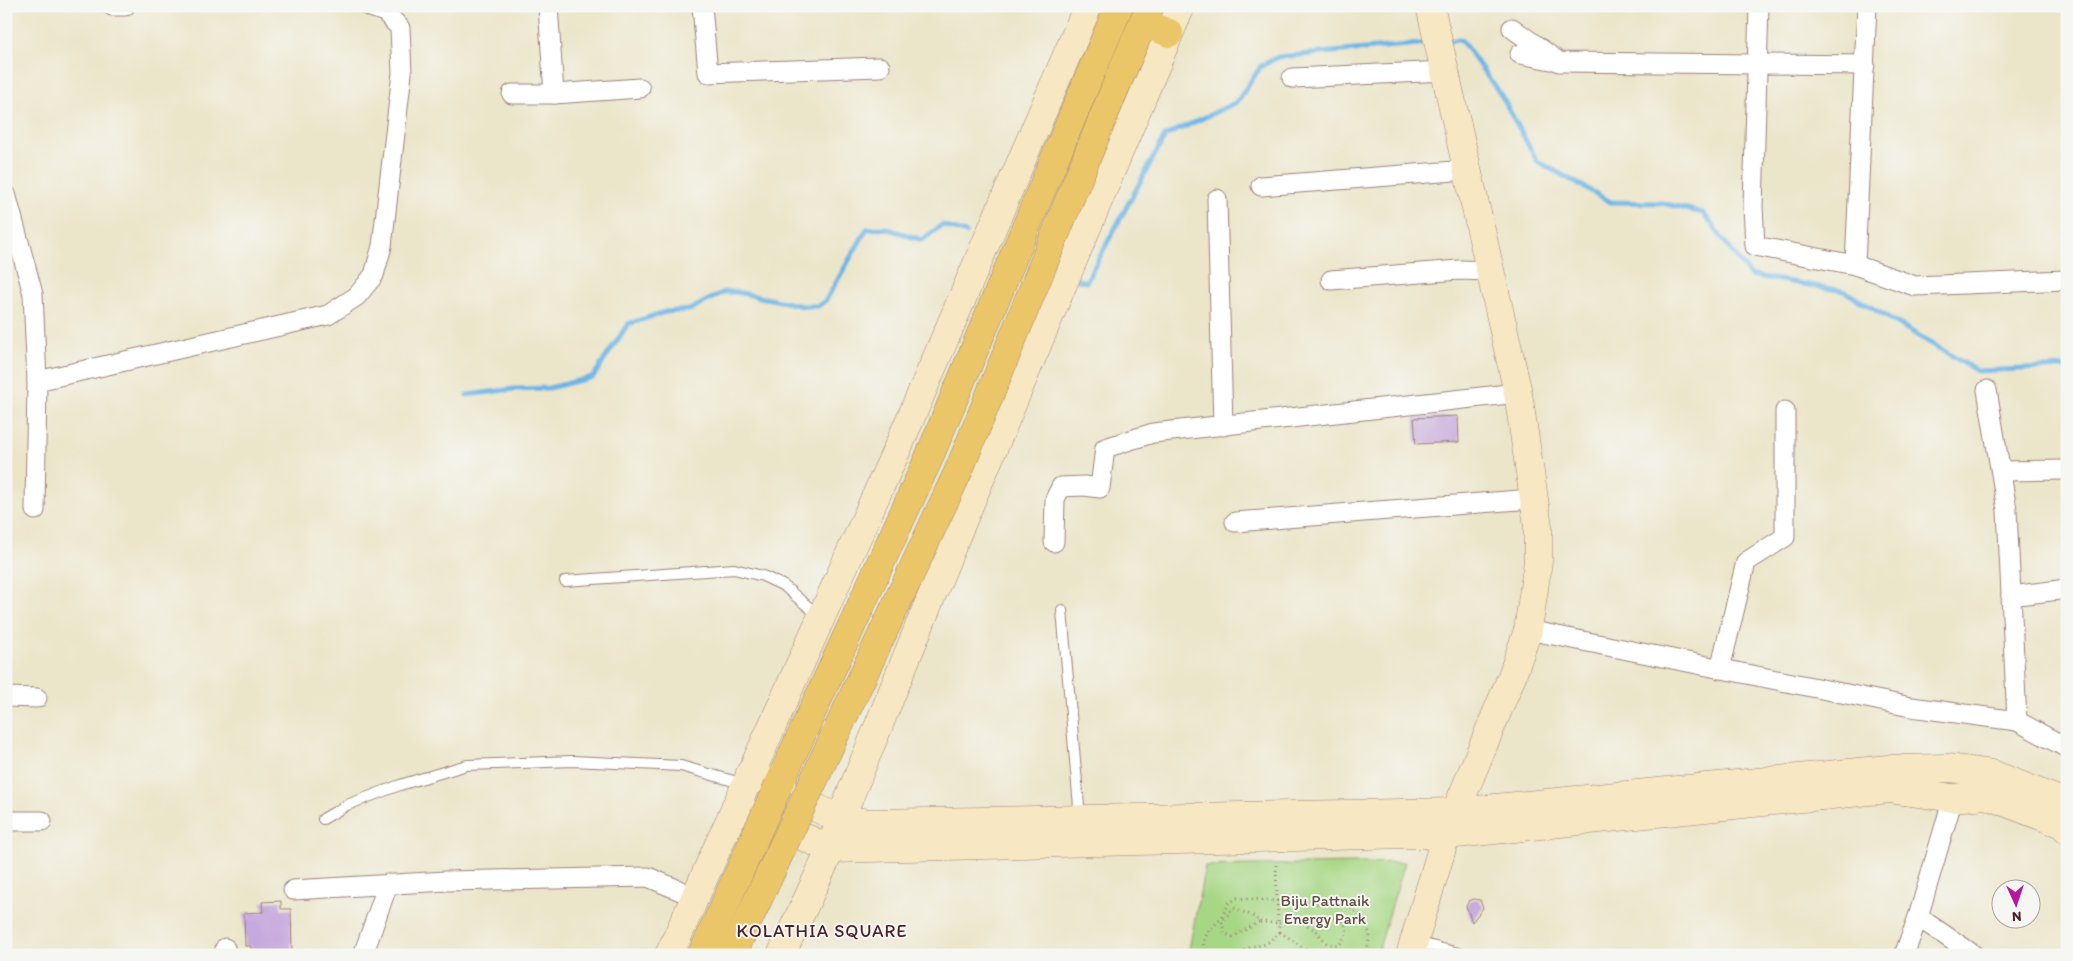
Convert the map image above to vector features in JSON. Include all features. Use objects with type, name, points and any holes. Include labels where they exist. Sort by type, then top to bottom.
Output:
[{"type":"highway","points":[[702,955],[927,462],[1119,6]]},
{"type":"highway","points":[[732,955],[951,488],[1146,14],[1169,33]]},
{"type":"street","points":[[112,6],[125,6]]},
{"type":"street","points":[[37,381],[328,315],[357,296],[374,275],[382,246],[402,73],[400,28],[385,12],[368,6]]},
{"type":"street","points":[[548,6],[554,94]]},
{"type":"street","points":[[702,6],[708,73],[880,67]]},
{"type":"street","points":[[669,955],[902,438],[1088,6]]},
{"type":"street","points":[[781,955],[832,849],[840,820],[957,534],[1181,6]]},
{"type":"street","points":[[1759,6],[1753,206],[1755,246],[1855,265],[1915,286],[2067,280]]},
{"type":"street","points":[[1855,265],[1867,6]]},
{"type":"street","points":[[1412,948],[1451,823],[1512,676],[1528,630],[1538,561],[1538,526],[1518,394],[1432,18]]},
{"type":"street","points":[[1512,28],[1559,62]]},
{"type":"street","points":[[1520,54],[1536,55],[1559,62],[1865,65]]},
{"type":"street","points":[[1292,78],[1444,66]]},
{"type":"street","points":[[512,94],[554,94],[640,88]]},
{"type":"street","points":[[1261,186],[1467,170]]},
{"type":"street","points":[[6,194],[33,294],[37,381],[35,510]]},
{"type":"street","points":[[1217,199],[1223,426]]},
{"type":"street","points":[[1331,280],[1459,270],[1490,271]]},
{"type":"street","points":[[1987,390],[2008,510],[2017,721]]},
{"type":"street","points":[[1054,542],[1055,499],[1061,488],[1084,486],[1100,488],[1105,448],[1153,433],[1518,394]]},
{"type":"street","points":[[1720,669],[1746,562],[1784,537],[1785,411]]},
{"type":"street","points":[[2001,471],[2067,470]]},
{"type":"street","points":[[1235,522],[1533,498]]},
{"type":"street","points":[[2011,596],[2067,589]]},
{"type":"street","points":[[1528,630],[1911,707],[2017,721],[2067,748]]},
{"type":"street","points":[[6,697],[37,698]]},
{"type":"street","points":[[743,788],[832,849],[1408,834],[1451,823],[1888,768],[1950,768],[1992,774],[2066,809]]},
{"type":"street","points":[[743,788],[840,820],[872,824],[1080,820],[1451,823],[1888,789],[1953,798],[1986,794],[2066,809]]},
{"type":"street","points":[[1904,955],[1918,917],[1953,798]]},
{"type":"street","points":[[6,821],[42,821]]},
{"type":"street","points":[[293,890],[446,880],[648,877],[695,897]]},
{"type":"street","points":[[363,955],[388,884]]},
{"type":"street","points":[[1918,917],[1974,955]]},
{"type":"lane","points":[[565,581],[734,569],[763,576],[784,586],[822,618]]},
{"type":"lane","points":[[1062,610],[1080,820]]},
{"type":"lane","points":[[323,819],[347,804],[400,785],[467,765],[572,761],[681,766],[743,788]]},
{"type":"lane","points":[[1412,948],[1466,955]]},
{"type":"path","points":[[1276,864],[1280,932],[1315,955]]},
{"type":"path","points":[[1205,955],[1203,942],[1208,930],[1220,919],[1229,903],[1237,898],[1308,901],[1346,906],[1363,917],[1370,935],[1366,955]]},
{"type":"path","points":[[1259,922],[1255,917],[1234,908],[1222,921],[1224,934],[1233,937],[1259,922],[1304,924],[1316,931],[1321,940],[1330,945],[1340,944],[1347,933],[1345,924],[1337,917],[1324,922],[1312,920],[1304,924]]},
{"type":"path","points":[[1242,955],[1245,950],[1254,945],[1265,945],[1280,932]]},
{"type":"green space","name":"Biju Pattnaik Energy Park","points":[[1405,862],[1377,955],[1188,955],[1205,866]]},
{"type":"building","points":[[1458,416],[1459,442],[1416,444],[1414,418]]},
{"type":"building","points":[[1474,899],[1480,900],[1483,908],[1472,922],[1466,906],[1469,901]]},
{"type":"building","points":[[281,901],[281,909],[291,909],[292,954],[251,955],[251,946],[245,946],[244,913],[263,912],[262,902]]},
{"type":"waterway","points":[[1446,41],[1461,40],[1501,95],[1537,161],[1611,202],[1662,203],[1703,213],[1750,275],[1844,291],[1977,371],[2067,367]]},
{"type":"waterway","points":[[1075,279],[1086,282],[1165,136],[1237,102],[1261,66],[1278,57],[1430,43]]},
{"type":"waterway","points":[[467,395],[514,389],[549,388],[593,377],[628,324],[665,312],[689,310],[724,292],[736,292],[803,306],[818,306],[826,300],[867,229],[885,228],[922,240],[942,225],[966,233]]},
{"type":"district","name":"KOLATHIA SQUARE","points":[[822,931]]}]
